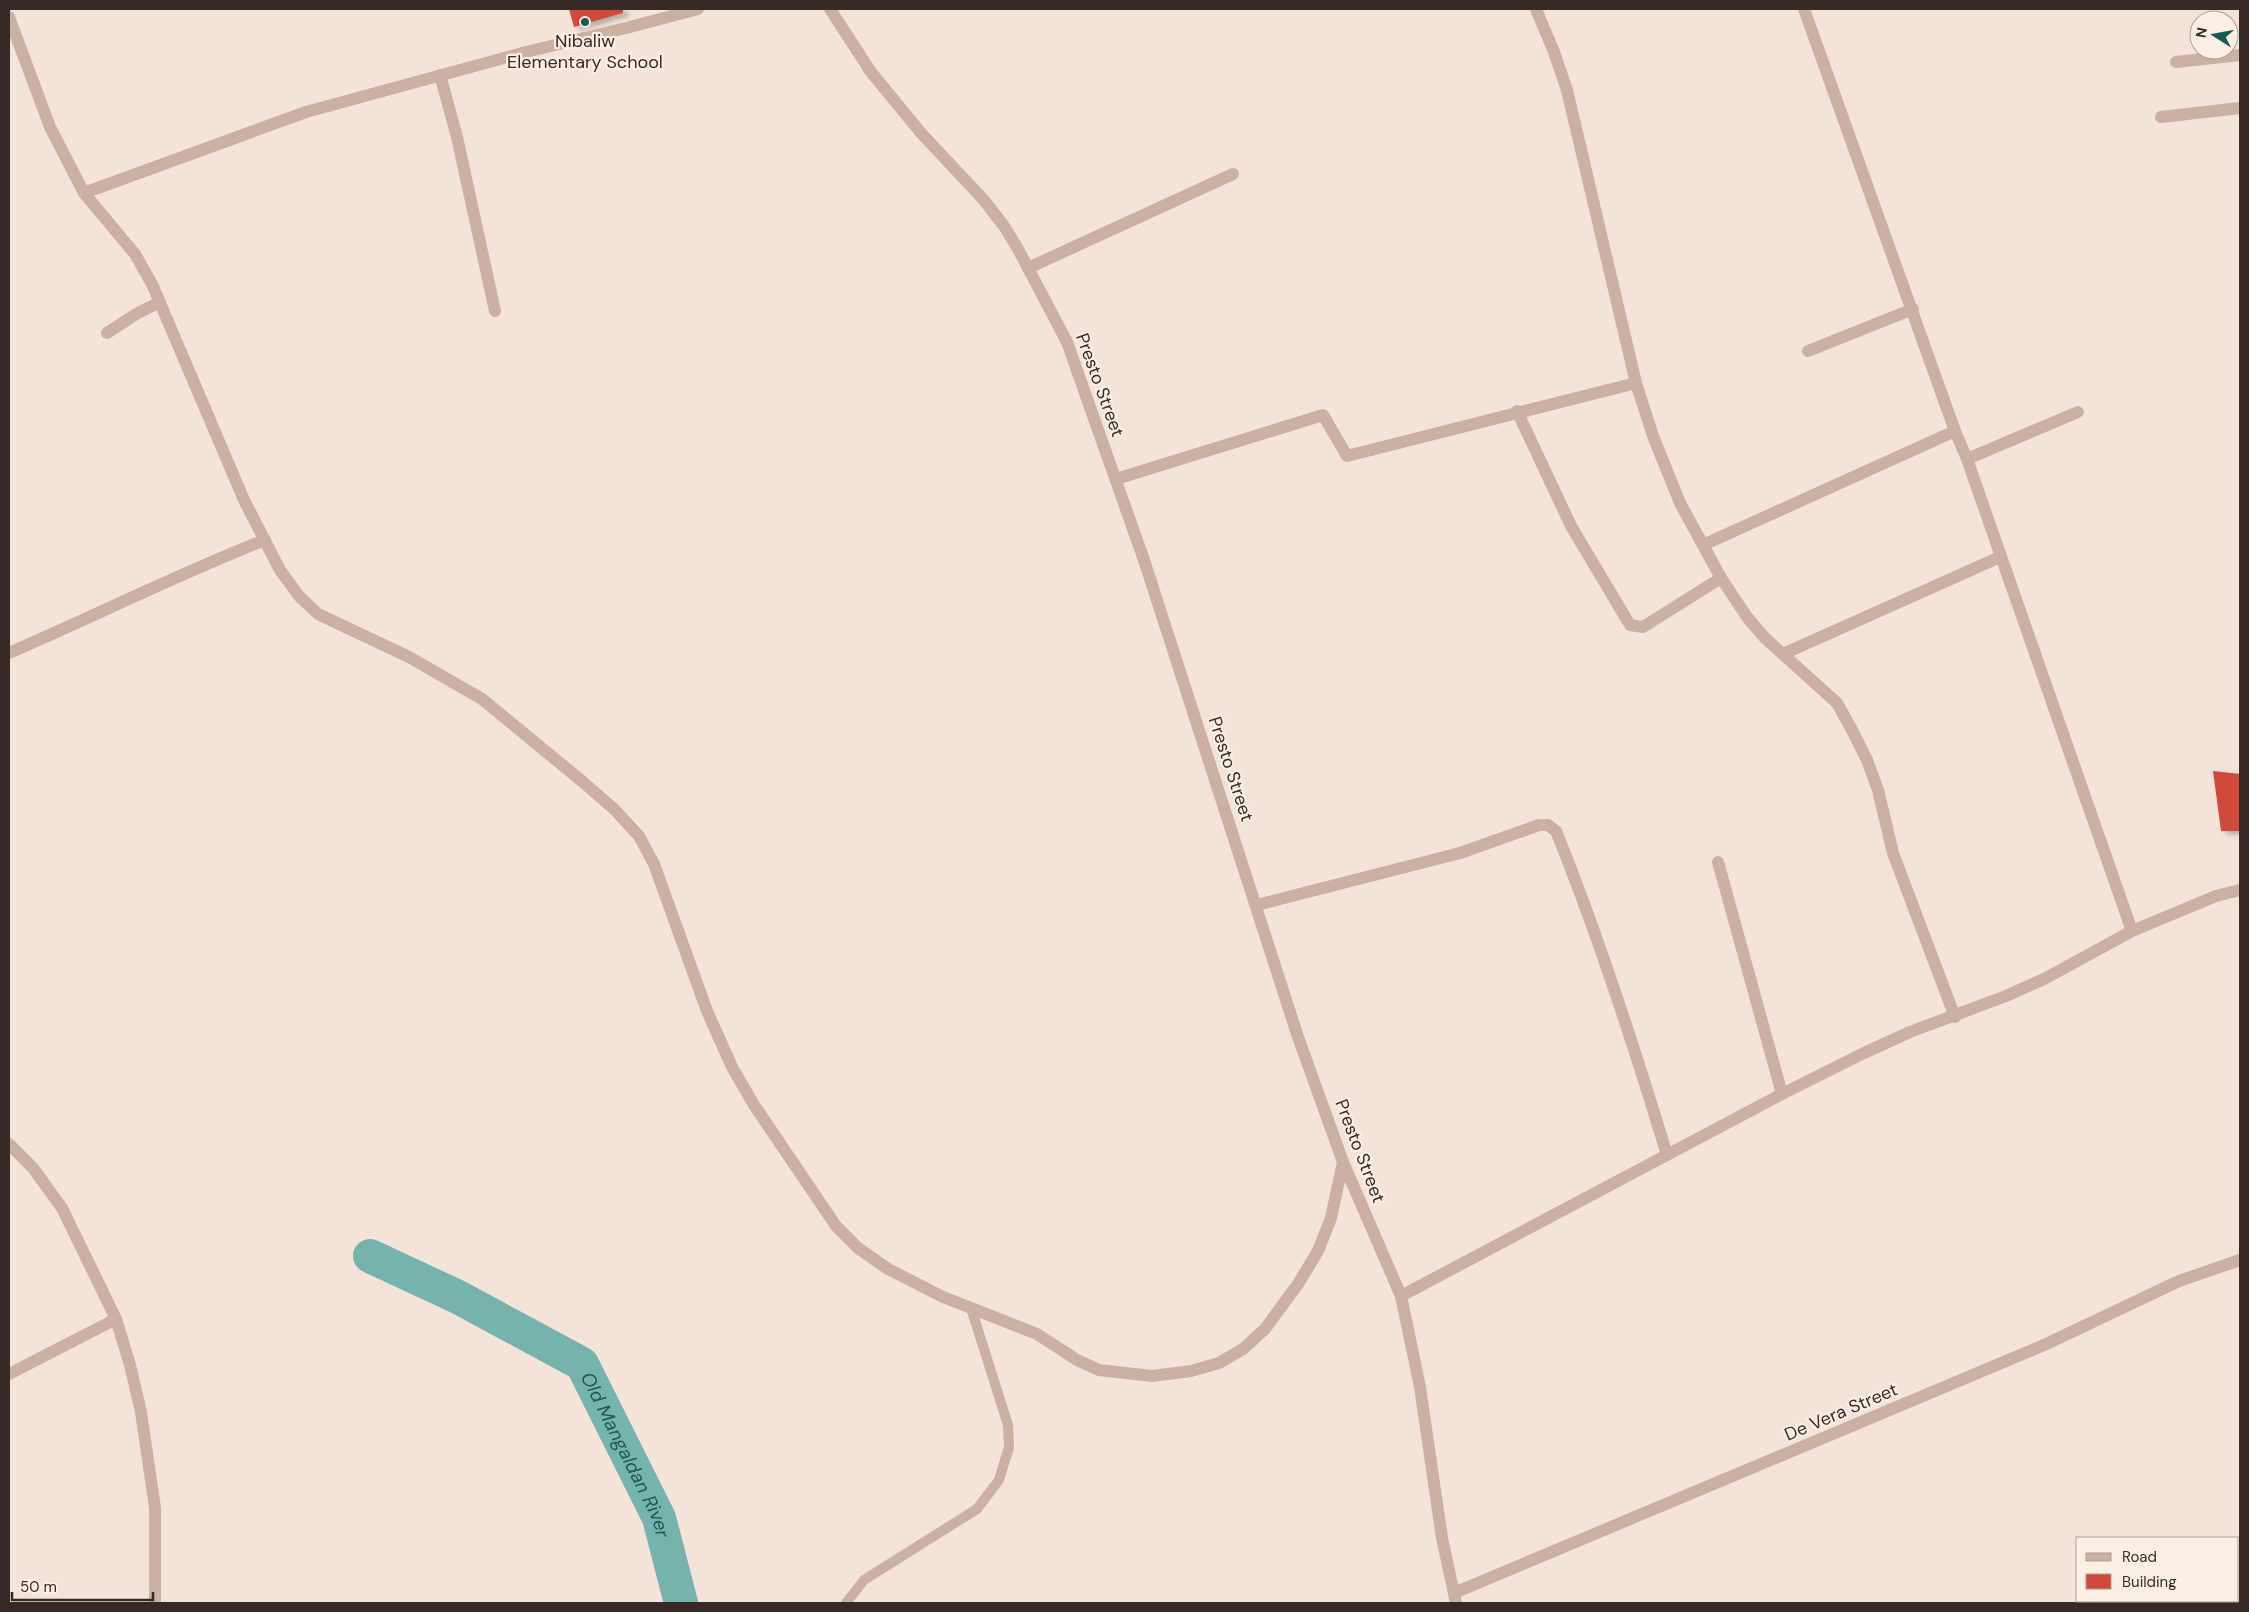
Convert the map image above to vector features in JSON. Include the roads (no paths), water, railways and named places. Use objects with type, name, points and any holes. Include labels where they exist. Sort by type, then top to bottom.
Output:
[{"type":"street","points":[[84,193],[306,112],[440,75],[698,9]]},
{"type":"street","name":"Presto Street","points":[[830,9],[871,72],[921,133],[982,199],[1004,226],[1067,342],[1144,560],[1257,905],[1298,1037],[1343,1162],[1401,1296],[1420,1387],[1442,1538],[1455,1598]]},
{"type":"street","points":[[1536,9],[1567,90],[1636,383],[1653,436],[1673,486],[1721,578],[1748,617],[1765,638],[1837,703],[1867,760],[1878,790],[1893,853],[1954,1017]]},
{"type":"street","points":[[1804,9],[1913,309],[1955,432],[1967,459],[2132,931]]},
{"type":"street","points":[[9,17],[50,127],[84,193],[135,254],[160,302],[244,500],[280,570],[299,596],[318,614],[410,657],[482,699],[583,782],[639,836],[654,864],[707,1011],[732,1067],[754,1105],[836,1226],[858,1248],[888,1269],[943,1297],[1037,1334],[1077,1360],[1100,1370],[1152,1376],[1191,1371],[1220,1363],[1243,1349],[1265,1329],[1298,1284],[1318,1251],[1331,1218],[1343,1162]]},
{"type":"street","points":[[2176,62],[2240,55]]},
{"type":"street","points":[[440,75],[457,136],[495,311]]},
{"type":"street","points":[[2161,117],[2240,108]]},
{"type":"street","points":[[1028,268],[1233,174]]},
{"type":"street","points":[[107,333],[136,314],[160,302]]},
{"type":"street","points":[[1808,351],[1913,309]]},
{"type":"street","points":[[1116,479],[1324,415],[1347,456],[1517,411],[1636,383]]},
{"type":"street","points":[[1517,411],[1571,526],[1630,625],[1643,628],[1721,578]]},
{"type":"street","points":[[1967,459],[2078,412]]},
{"type":"street","points":[[1703,545],[1955,432]]},
{"type":"street","points":[[9,653],[81,622],[171,578],[265,540]]},
{"type":"street","points":[[1783,654],[2000,557]]},
{"type":"street","points":[[1257,905],[1460,853],[1539,825],[1552,827],[1556,831],[1573,871],[1601,949],[1631,1037],[1667,1155]]},
{"type":"street","points":[[1718,862],[1782,1094]]},
{"type":"street","points":[[1401,1296],[1782,1094],[1872,1049],[2046,978],[2132,931],[2216,896],[2240,890]]},
{"type":"street","points":[[9,1144],[34,1168],[62,1208],[116,1319],[139,1402],[149,1464],[155,1508],[155,1603]]},
{"type":"street","name":"De Vera Street","points":[[1455,1598],[2042,1346],[2179,1281],[2240,1260]]},
{"type":"street","points":[[9,1374],[116,1319]]},
{"type":"lane","points":[[846,1603],[864,1580],[977,1509],[999,1480],[1009,1447],[1008,1426],[971,1308]]},
{"type":"waterway","name":"Old Mangaldan River","points":[[370,1256],[458,1297],[582,1364],[659,1518],[681,1603]]},
{"type":"place","name":"Nibaliw Elementary School","points":[[585,22]]}]
